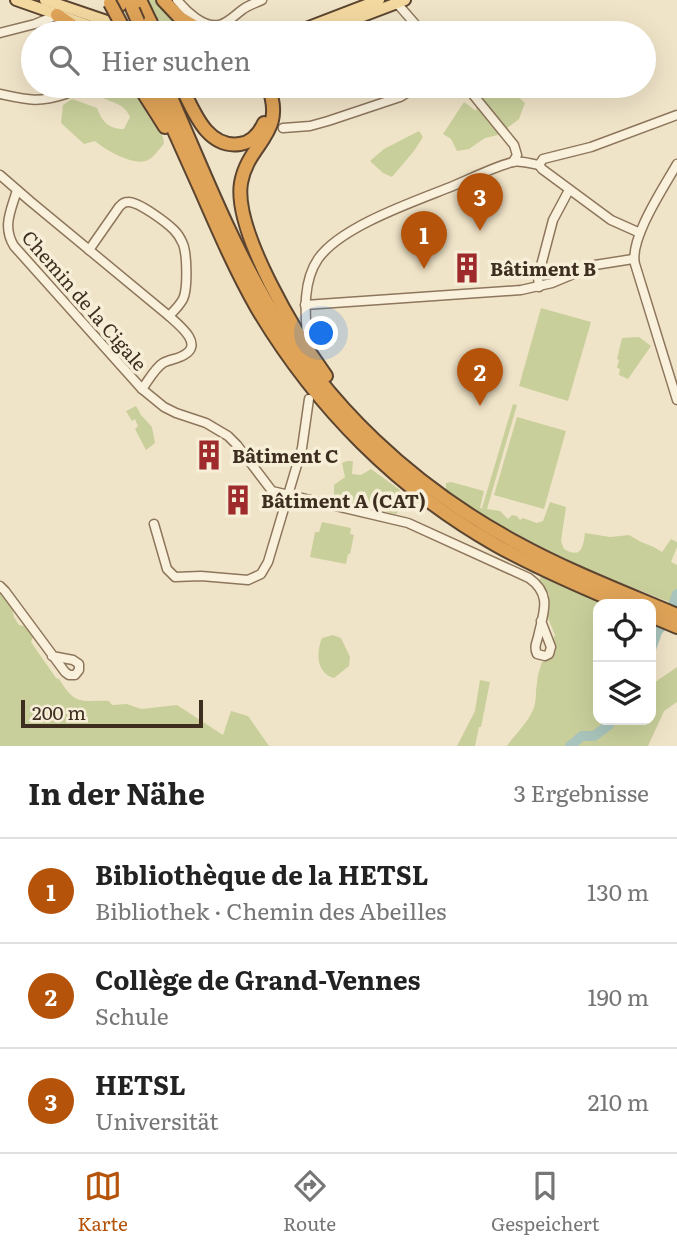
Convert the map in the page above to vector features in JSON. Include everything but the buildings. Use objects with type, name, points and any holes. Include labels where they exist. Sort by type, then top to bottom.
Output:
[{"type":"highway","points":[[163,0],[185,21]]},
{"type":"highway","points":[[123,2],[135,21]]},
{"type":"highway","points":[[123,2],[150,21]]},
{"type":"highway","points":[[123,2],[125,21]]},
{"type":"highway","points":[[123,2],[129,21]]},
{"type":"highway","points":[[57,15],[66,21]]},
{"type":"highway","points":[[147,98],[192,169]]},
{"type":"highway","points":[[163,98],[225,245],[248,292],[294,365],[356,437],[387,467],[495,531],[553,561],[677,615]]},
{"type":"highway","points":[[163,98],[258,287],[288,337],[351,417],[428,490]]},
{"type":"highway","points":[[187,98],[208,133],[223,142],[237,144],[254,138],[265,122],[263,98]]},
{"type":"highway","points":[[271,98],[272,123],[246,167],[240,193],[243,214],[260,261],[292,324],[329,380],[461,524],[511,553],[610,599]]},
{"type":"highway","points":[[656,618],[677,627]]},
{"type":"main road","points":[[16,0],[75,21]]},
{"type":"main road","points":[[45,0],[107,21]]},
{"type":"main road","points":[[327,21],[381,2],[398,1]]},
{"type":"main road","points":[[342,21],[381,2]]},
{"type":"street","points":[[177,0],[203,21]]},
{"type":"street","points":[[226,21],[244,8],[262,0]]},
{"type":"street","points":[[398,1],[413,21]]},
{"type":"street","points":[[43,21],[57,15]]},
{"type":"street","points":[[0,33],[21,27]]},
{"type":"street","points":[[0,94],[21,98]]},
{"type":"street","points":[[22,98],[38,101],[55,98]]},
{"type":"street","points":[[284,128],[310,127],[397,98]]},
{"type":"street","points":[[476,98],[514,145],[517,155],[513,162]]},
{"type":"street","points":[[539,165],[544,159],[592,147],[677,115]]},
{"type":"street","points":[[307,336],[305,304],[310,277],[316,261],[327,248],[343,236],[403,206],[513,162],[539,165],[611,220],[640,233]]},
{"type":"street","points":[[677,164],[640,233],[633,259],[677,400]]},
{"type":"street","points":[[0,175],[17,190],[89,250],[169,316],[182,300],[186,257],[184,247],[177,233],[167,224],[135,203],[123,203],[119,207],[89,250]]},
{"type":"street","name":"Chemin de la Cigale","points":[[17,190],[7,229],[14,246],[142,389],[164,407],[206,423],[228,436],[272,491],[288,495]]},
{"type":"street","points":[[539,287],[538,277],[553,221],[569,190]]},
{"type":"street","points":[[305,304],[521,290],[539,287],[587,267],[633,259]]},
{"type":"street","name":"Chemin de la Cigale","points":[[142,389],[161,364],[184,355],[192,346],[187,333],[169,316]]},
{"type":"street","points":[[154,524],[167,569],[175,577],[248,580],[261,573],[268,562],[304,438],[309,399]]},
{"type":"street","points":[[288,495],[408,523],[529,578],[537,583],[544,596],[541,621]]},
{"type":"street","points":[[0,586],[52,656]]},
{"type":"green space","points":[[146,0],[161,0],[186,21],[156,21]]},
{"type":"green space","points":[[103,98],[138,98],[163,137],[164,144],[148,160],[142,162],[120,156],[95,141],[84,144],[61,123],[63,105],[72,99],[97,108],[110,126],[124,129],[130,117],[121,106]]},
{"type":"green space","points":[[478,98],[520,98],[525,103],[519,119],[498,135],[485,138],[469,149],[457,151],[451,139],[443,134],[464,102],[476,111]]},
{"type":"green space","points":[[419,131],[423,137],[392,177],[370,161],[384,149]]},
{"type":"green space","points":[[541,308],[591,322],[568,401],[519,386]]},
{"type":"green space","points":[[639,337],[651,346],[628,379],[619,375],[620,369],[617,368],[622,338]]},
{"type":"green space","points":[[513,404],[517,405],[487,509],[482,508]]},
{"type":"green space","points":[[136,406],[152,427],[155,443],[146,450],[135,429],[138,426],[135,419],[132,421],[126,411]]},
{"type":"green space","points":[[517,417],[566,431],[544,509],[494,495]]},
{"type":"green space","points":[[353,461],[352,474],[361,475],[371,469],[400,490],[399,496],[404,505],[396,514],[334,500],[334,485],[345,477],[342,463]]},
{"type":"green space","points":[[446,483],[484,491],[480,508],[500,511],[508,519],[512,515],[520,520],[523,518],[537,523],[543,521],[550,502],[566,507],[561,541],[564,549],[570,552],[580,550],[585,533],[610,537],[629,535],[662,552],[671,539],[677,542],[671,562],[677,565],[677,605],[529,541],[446,490]]},
{"type":"green space","points":[[322,522],[351,528],[350,534],[354,535],[346,564],[310,557],[315,532],[319,532]]},
{"type":"green space","points":[[541,576],[594,599],[593,725],[656,725],[656,682],[677,667],[677,702],[664,711],[648,746],[507,746],[533,710],[542,662],[553,657],[556,650],[552,640],[555,635],[547,616],[549,594],[539,581]]},
{"type":"green space","points":[[0,590],[12,607],[19,625],[25,626],[33,637],[31,642],[74,698],[84,701],[109,701],[112,705],[127,704],[141,709],[177,705],[223,735],[231,711],[248,716],[269,746],[0,746]]},
{"type":"green space","points":[[333,635],[341,638],[350,657],[349,666],[334,678],[324,672],[318,656],[322,638]]},
{"type":"green space","points":[[480,680],[490,682],[475,746],[457,746],[475,711]]},
{"type":"waterway","points":[[656,635],[669,617],[677,594]]},
{"type":"waterway","points":[[570,746],[582,736],[594,736],[609,725]]},
{"type":"place","name":"HETSL","points":[[480,231]]},
{"type":"place","name":"Bâtiment B","points":[[467,268]]},
{"type":"place","name":"Bibliothèque de la HETSL","points":[[424,269]]},
{"type":"place","name":"Collège de Grand-Vennes","points":[[480,406]]},
{"type":"place","name":"Bâtiment C","points":[[209,455]]},
{"type":"place","name":"Bâtiment A (CAT)","points":[[238,500]]}]
